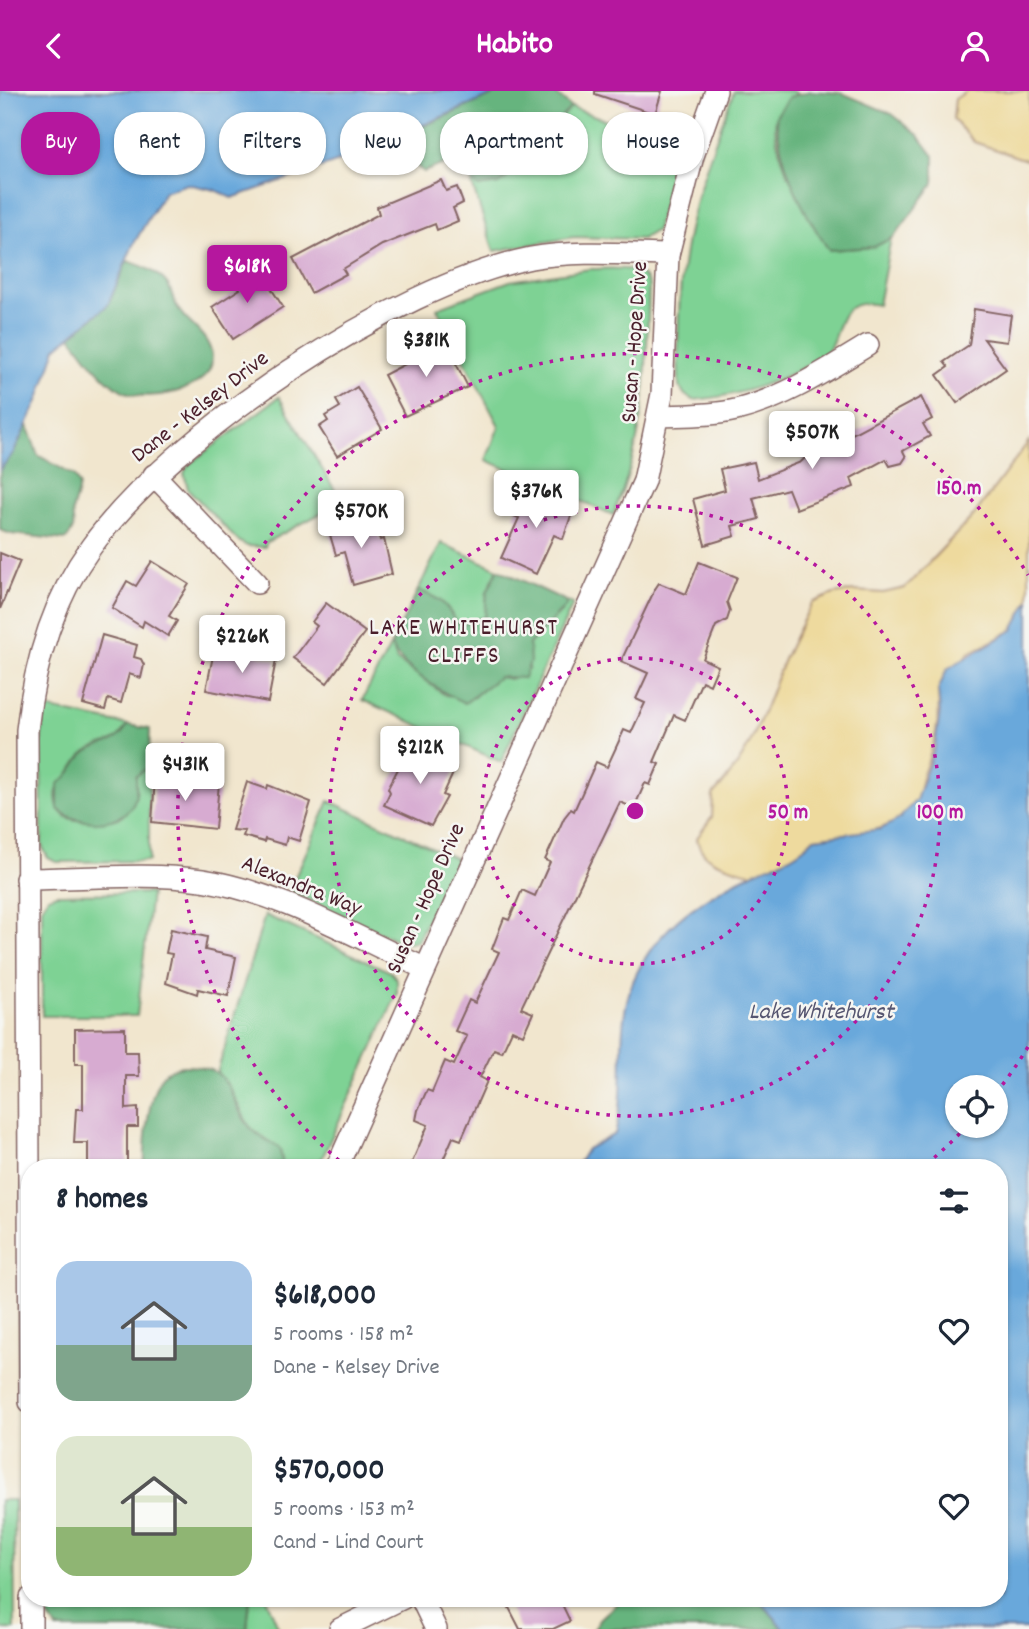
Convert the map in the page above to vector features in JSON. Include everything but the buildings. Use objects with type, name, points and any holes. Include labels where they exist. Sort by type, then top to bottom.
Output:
[{"type":"street","name":"Susan - Hope Drive","points":[[340,1159],[424,968],[637,500],[650,461],[659,417],[668,255],[693,156],[716,91]]},
{"type":"street","name":"Dane - Kelsey Drive","points":[[28,1159],[27,730],[31,689],[41,649],[67,587],[84,558],[116,514],[154,475],[276,381],[362,329],[432,293],[485,271],[530,258],[587,254],[668,255]]},
{"type":"street","points":[[659,417],[714,414],[770,400],[807,383],[868,345]]},
{"type":"street","points":[[154,475],[257,583]]},
{"type":"street","name":"Alexandra Way","points":[[26,879],[170,878],[221,884],[294,909],[424,968]]},
{"type":"street","points":[[31,1607],[31,1629]]},
{"type":"street","points":[[340,1629],[385,1607]]},
{"type":"street","points":[[425,1607],[436,1629]]},
{"type":"green space","points":[[502,91],[553,91],[571,107],[566,112],[455,112]]},
{"type":"green space","points":[[734,91],[791,91],[799,94],[789,97],[777,115],[775,128],[778,145],[792,184],[829,250],[874,247],[891,238],[878,305],[864,304],[846,311],[826,354],[795,372],[762,386],[693,400],[685,395],[679,386],[680,288],[689,230],[698,195]]},
{"type":"green space","points":[[810,91],[842,93],[892,114],[918,135],[934,156],[934,183],[894,237],[874,247],[829,250],[809,219],[787,169],[776,116],[789,97]]},
{"type":"green space","points":[[571,107],[584,112],[566,112]]},
{"type":"green space","points":[[588,113],[602,118],[602,175],[671,175],[656,230],[642,239],[574,237],[494,251],[470,178],[479,187],[504,176],[588,175]]},
{"type":"green space","points":[[440,119],[440,166],[426,171],[426,125]]},
{"type":"green space","points":[[469,175],[510,175],[499,184],[478,187]]},
{"type":"green space","points":[[127,261],[164,280],[179,310],[209,346],[211,365],[206,375],[195,384],[167,394],[152,396],[128,393],[103,376],[71,336],[108,305]]},
{"type":"green space","points":[[616,268],[634,271],[646,279],[649,287],[646,376],[639,430],[633,457],[613,515],[486,460],[499,426],[437,308],[510,281],[590,269]]},
{"type":"green space","points":[[279,397],[342,502],[267,542],[265,547],[247,546],[237,540],[188,489],[184,473],[188,465]]},
{"type":"green space","points":[[27,425],[38,455],[74,476],[79,485],[72,513],[72,531],[65,540],[11,534],[0,530],[0,470],[14,452]]},
{"type":"green space","points":[[441,543],[498,569],[487,592],[485,617],[461,625],[440,601],[418,590]]},
{"type":"green space","points":[[498,569],[566,601],[566,606],[529,644],[530,662],[524,678],[499,677],[465,703],[412,670],[391,645],[418,590],[440,601],[461,625],[485,617],[487,592]]},
{"type":"green space","points":[[566,601],[573,604],[501,762],[362,700],[391,645],[397,660],[445,695],[473,698],[488,683],[500,677],[510,679],[529,669],[529,644],[563,610]]},
{"type":"green space","points":[[45,708],[128,725],[113,743],[84,760],[61,785],[56,794],[57,803],[66,817],[74,820],[120,818],[133,805],[136,776],[149,767],[149,861],[56,862],[48,858],[42,846],[41,742]]},
{"type":"green space","points":[[128,725],[150,729],[149,767],[136,776],[136,797],[127,812],[108,821],[97,822],[75,819],[58,809],[58,784],[67,777],[83,755],[117,738]]},
{"type":"green space","points":[[329,801],[457,859],[417,941],[409,943],[397,940],[289,891]]},
{"type":"green space","points":[[151,893],[137,1016],[42,1016],[42,907],[48,897],[56,894]]},
{"type":"green space","points":[[265,915],[391,972],[397,979],[397,994],[322,1159],[282,1159],[280,1149],[250,1128],[230,1089],[217,1073]]},
{"type":"green space","points":[[182,1066],[199,1067],[212,1070],[220,1076],[249,1126],[280,1149],[282,1159],[145,1159],[151,1102],[160,1079],[172,1069]]},
{"type":"green space","points":[[0,1500],[14,1500],[15,1629],[0,1629]]},
{"type":"green space","points":[[48,1607],[249,1607],[247,1629],[56,1629],[48,1616]]},
{"type":"green space","points":[[249,1607],[270,1607],[279,1629],[247,1629]]},
{"type":"green space","points":[[613,1607],[766,1607],[784,1629],[594,1629]]},
{"type":"sand","points":[[967,91],[1029,91],[1029,161],[974,142],[953,119],[955,99]]},
{"type":"sand","points":[[1029,441],[1029,600],[1013,630],[969,653],[938,690],[938,713],[933,743],[917,797],[908,812],[885,827],[871,831],[814,838],[787,861],[771,869],[746,872],[709,858],[702,851],[697,838],[712,817],[713,795],[736,767],[752,739],[785,658],[812,603],[834,594],[854,591],[883,593],[905,588],[974,515]]},
{"type":"water","points":[[0,91],[502,91],[453,112],[440,112],[440,118],[426,124],[426,112],[340,112],[340,161],[326,166],[326,112],[219,112],[219,175],[299,175],[232,198],[215,190],[187,184],[164,192],[133,245],[108,305],[56,348],[39,399],[14,452],[0,470]]},
{"type":"water","name":"Lake Whitehurst","points":[[1029,600],[1029,1629],[784,1629],[766,1607],[1008,1607],[1008,1159],[581,1159],[587,1149],[615,1134],[621,1098],[626,1008],[638,970],[649,951],[694,907],[750,874],[791,857],[814,838],[881,829],[899,819],[916,800],[935,747],[940,712],[938,690],[947,669],[1013,630]]},
{"type":"district","name":"LAKE WHITEHURST CLIFFS","points":[[464,643]]}]
